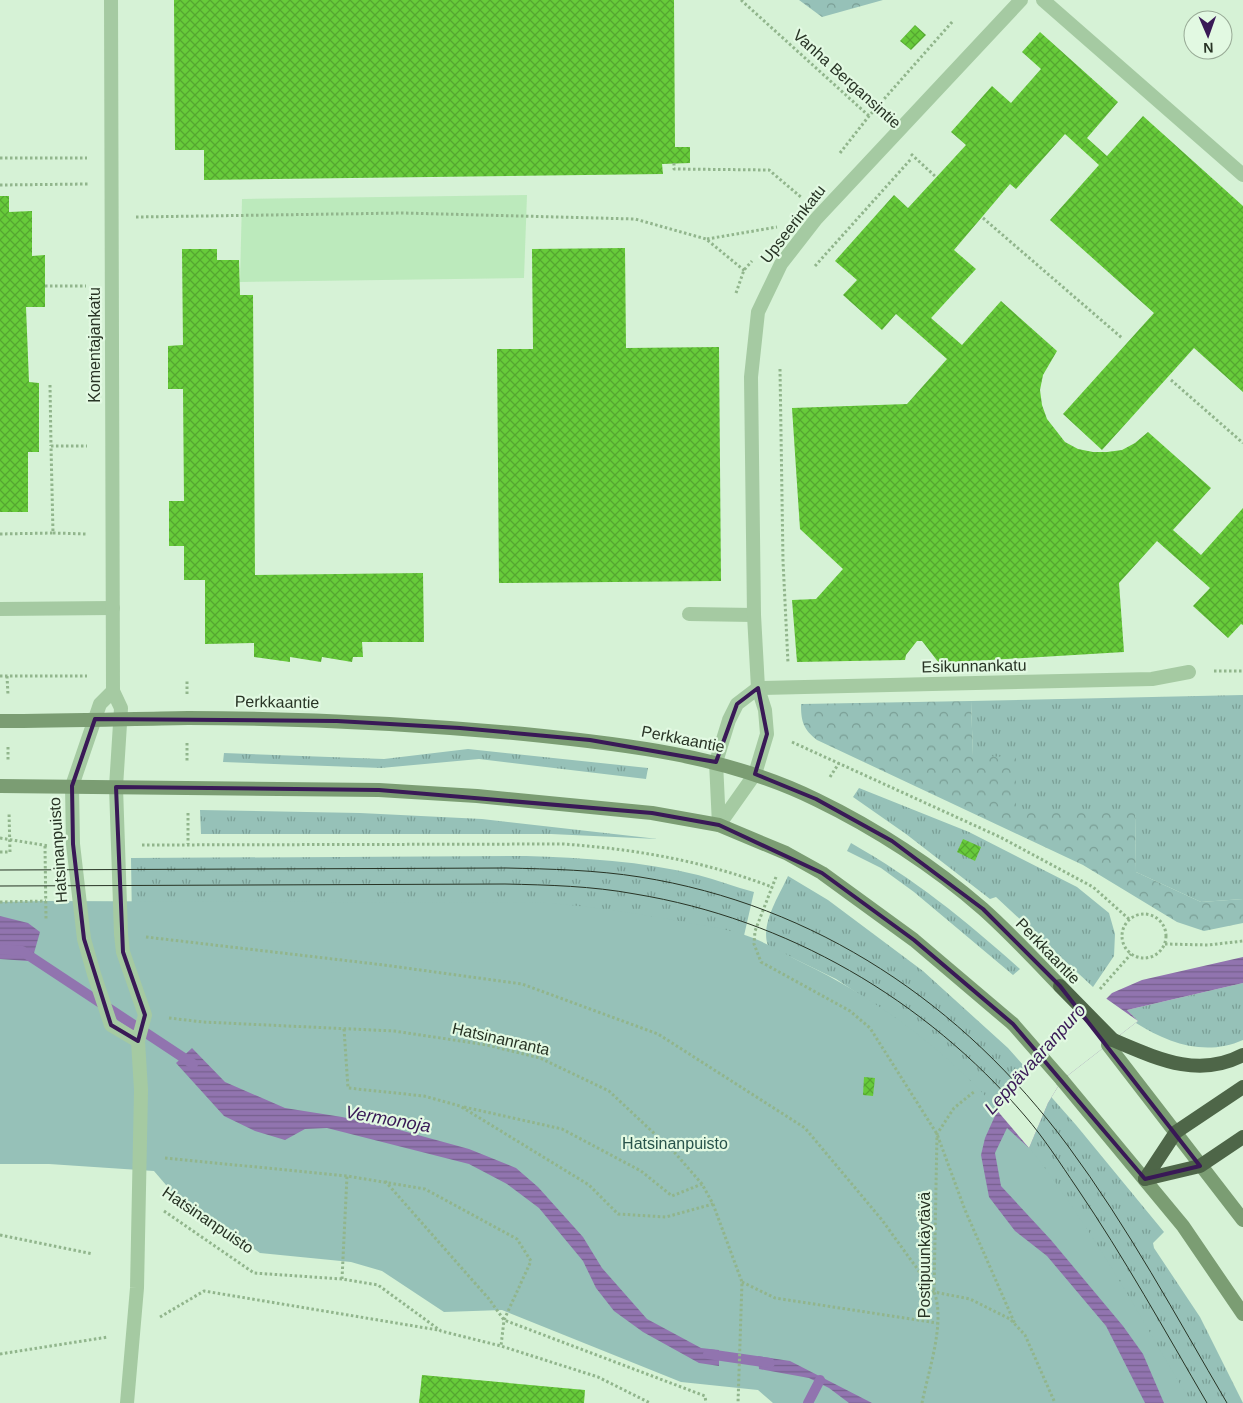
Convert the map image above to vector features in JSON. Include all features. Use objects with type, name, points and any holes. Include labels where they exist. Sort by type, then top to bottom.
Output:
[{"type":"highway","points":[[1060,986],[1111,1042],[1164,1061],[1186,1066],[1209,1067],[1229,1062],[1243,1055]]},
{"type":"highway","points":[[1145,1179],[1176,1132],[1243,1087]]},
{"type":"highway","points":[[1145,1179],[1200,1166],[1243,1138]]},
{"type":"main road","name":"Perkkaantie","points":[[4,721],[95,719],[328,721],[460,728],[590,740],[716,762],[755,774],[816,799],[892,840],[983,909],[1060,986]]},
{"type":"main road","points":[[4,786],[379,790],[477,796],[652,813],[718,825],[786,853],[822,873],[914,940],[1013,1024],[1183,1226],[1243,1314]]},
{"type":"main road","points":[[1111,1042],[1200,1166],[1243,1220]]},
{"type":"street","name":"Komentajankatu","points":[[111,0],[113,691],[120,708],[116,786]]},
{"type":"street","name":"Upseerinkatu","points":[[718,825],[755,774],[767,734],[765,710],[758,688],[754,615],[750,377],[758,312],[769,285],[781,264],[816,219],[894,138],[1021,0]]},
{"type":"street","points":[[1043,0],[1243,175]]},
{"type":"street","points":[[0,609],[113,608]]},
{"type":"street","points":[[689,614],[754,615]]},
{"type":"street","name":"Esikunnankatu","points":[[758,688],[1152,679],[1189,672]]},
{"type":"street","points":[[718,825],[716,762],[729,720],[737,704],[758,688]]},
{"type":"street","points":[[95,719],[100,704],[113,691]]},
{"type":"street","name":"Hatsinanpuisto","points":[[95,719],[72,786],[73,844],[84,938],[111,1025],[138,1041]]},
{"type":"street","points":[[116,786],[123,952],[145,1014]]},
{"type":"street","name":"Hatsinanpuisto","points":[[127,1403],[137,1288],[141,1119],[141,1064],[138,1041],[145,1014]]},
{"type":"path","name":"Vanha Bergansintie","points":[[741,0],[936,177]]},
{"type":"path","points":[[809,272],[919,149]]},
{"type":"path","points":[[674,164],[674,169],[769,170],[803,199]]},
{"type":"path","points":[[0,185],[91,184]]},
{"type":"path","points":[[111,216],[403,212],[635,219],[706,239],[744,270],[769,285]]},
{"type":"path","points":[[983,218],[1122,338]]},
{"type":"path","points":[[706,239],[781,226]]},
{"type":"path","points":[[45,286],[94,286]]},
{"type":"path","points":[[780,367],[783,561],[789,687]]},
{"type":"path","points":[[1171,380],[1243,443]]},
{"type":"path","points":[[50,385],[53,533]]},
{"type":"path","points":[[51,446],[95,446]]},
{"type":"path","points":[[0,534],[96,534]]},
{"type":"path","points":[[0,676],[113,676]]},
{"type":"path","points":[[0,852],[10,852],[4,786],[4,721],[7,676]]},
{"type":"path","points":[[797,743],[1000,837],[1093,887],[1130,920]]},
{"type":"path","points":[[0,838],[45,846],[73,844]]},
{"type":"path","points":[[118,845],[563,844],[602,846],[698,863],[732,872],[772,887]]},
{"type":"path","points":[[45,846],[46,919]]},
{"type":"path","points":[[0,902],[46,901]]},
{"type":"path","points":[[1143,914],[1157,918],[1165,930],[1165,944],[1162,950],[1151,958],[1144,958],[1131,954],[1126,949],[1122,937],[1130,920],[1143,914]]},
{"type":"path","points":[[757,926],[754,944],[761,962],[850,1011],[870,1028],[936,1134],[964,1210],[1016,1326]]},
{"type":"path","points":[[121,934],[384,965],[522,984],[658,1034],[805,1128],[882,1220],[934,1292],[970,1299],[993,1309],[1016,1326],[1024,1335],[1055,1403]]},
{"type":"path","points":[[1165,944],[1208,945],[1243,941]]},
{"type":"path","points":[[1100,989],[1131,954]]},
{"type":"path","name":"Hatsinanranta","points":[[145,1014],[203,1022],[290,1024],[394,1031],[487,1045],[540,1058],[609,1091],[675,1153],[702,1184],[713,1204],[742,1282],[738,1403]]},
{"type":"path","points":[[344,1029],[348,1088],[424,1096],[562,1129],[641,1171],[672,1196],[702,1184]]},
{"type":"path","points":[[936,1134],[954,1108],[975,1091]]},
{"type":"path","points":[[460,1106],[589,1185],[618,1214],[666,1217],[713,1204]]},
{"type":"path","name":"Postipuunkäytävä","points":[[922,1403],[939,1304],[934,1292],[936,1134]]},
{"type":"path","points":[[140,1156],[233,1163],[347,1176],[425,1189],[517,1239],[531,1261],[504,1320],[502,1346]]},
{"type":"path","points":[[342,1279],[347,1176]]},
{"type":"path","points":[[384,1181],[489,1299],[504,1320],[705,1396],[706,1403]]},
{"type":"path","name":"Hatsinanpuisto","points":[[138,1194],[254,1273],[342,1279],[378,1284],[441,1331],[502,1346],[598,1377],[650,1403]]},
{"type":"path","points":[[0,1235],[93,1254]]},
{"type":"path","points":[[742,1282],[775,1298],[937,1323]]},
{"type":"path","points":[[0,1354],[132,1333],[204,1291],[441,1331]]},
{"type":"highlighted area","points":[[758,688],[767,734],[755,774],[816,799],[892,841],[983,909],[1060,986],[1200,1166],[1145,1179],[1013,1024],[914,940],[822,873],[719,825],[652,813],[379,790],[116,787],[123,952],[145,1015],[138,1041],[111,1025],[84,939],[73,844],[72,786],[95,719],[337,721],[460,728],[590,740],[716,762],[737,704]]},
{"type":"green space","points":[[799,0],[883,0],[822,17]]},
{"type":"green space","points":[[1243,695],[1243,899],[1201,902],[1136,872],[1135,812],[1016,812],[1016,757],[973,757],[971,701]]},
{"type":"green space","points":[[971,701],[973,756],[1016,757],[1016,812],[1135,812],[1136,872],[1201,902],[1243,899],[1243,923],[1204,931],[1177,922],[1083,865],[817,740],[806,728],[802,720],[801,710],[801,704]]},
{"type":"green space","points":[[468,749],[648,768],[646,779],[479,759],[381,768],[223,762],[224,753],[384,759]]},
{"type":"green space","points":[[859,788],[969,832],[1077,887],[1109,913],[1115,934],[1114,956],[1093,987],[996,897],[990,899],[906,834],[853,797]]},
{"type":"green space","points":[[200,810],[360,813],[482,819],[658,839],[551,834],[201,834]]},
{"type":"green space","points":[[851,843],[897,871],[939,901],[1020,969],[1013,975],[914,892],[881,868],[847,851]]},
{"type":"green space","points":[[526,856],[591,859],[656,866],[698,875],[754,892],[740,953],[132,923],[131,858]]},
{"type":"green space","points":[[788,876],[828,900],[923,971],[1008,1048],[1076,1125],[1164,1232],[1153,1243],[1154,1248],[1200,1317],[1243,1403],[1164,1403],[1026,1145],[990,1102],[966,1079],[866,999],[836,979],[768,946],[766,929],[768,919]]},
{"type":"green space","name":"Hatsinanpuisto","points":[[0,902],[551,903],[615,910],[663,918],[727,930],[758,940],[830,977],[880,1007],[950,1061],[991,1102],[1048,1172],[1074,1209],[1191,1403],[773,1403],[758,1390],[681,1382],[502,1310],[444,1312],[382,1271],[351,1262],[260,1253],[172,1192],[154,1171],[49,1164],[0,1164]]},
{"type":"green space","points":[[1243,983],[1243,1040],[1229,1045],[1201,1047],[1174,1042],[1136,1023],[1138,1021],[1127,1010]]},
{"type":"shaded area","points":[[527,195],[524,278],[240,282],[242,199]]},
{"type":"shaded area","points":[[0,916],[28,923],[40,932],[34,953],[28,961],[0,959]]},
{"type":"shaded area","points":[[1243,957],[1243,983],[1127,1010],[1138,1021],[1062,1080],[1048,1103],[1029,1148],[1007,1128],[995,1153],[1001,1186],[1051,1240],[1123,1326],[1143,1354],[1164,1403],[1145,1403],[1106,1326],[1047,1256],[1015,1231],[989,1197],[981,1155],[985,1138],[999,1107],[1112,993],[1142,980]]},
{"type":"shaded area","points":[[192,1048],[225,1082],[285,1108],[385,1126],[469,1149],[516,1168],[538,1187],[583,1237],[602,1268],[647,1319],[701,1348],[719,1350],[719,1366],[699,1363],[643,1332],[614,1311],[596,1288],[583,1261],[539,1208],[507,1184],[469,1164],[327,1128],[305,1129],[285,1140],[255,1131],[224,1116],[176,1063]]},
{"type":"shaded area","points":[[758,1356],[790,1361],[872,1403],[849,1403],[829,1388],[809,1378],[759,1369]]},
{"type":"pier","points":[[1104,997],[1138,1021],[1062,1080],[1048,1103],[1029,1148],[995,1108]]},
{"type":"building","points":[[174,0],[674,0],[675,147],[690,147],[690,163],[662,164],[663,174],[204,180],[204,150],[175,150]]},
{"type":"building","points":[[915,25],[926,35],[911,50],[900,41]]},
{"type":"building","points":[[1040,32],[1118,102],[1087,138],[1107,156],[1143,116],[1243,206],[1243,392],[1194,348],[1102,450],[1063,414],[1154,313],[1050,220],[1099,165],[1065,134],[1016,189],[1010,184],[954,250],[976,269],[931,318],[962,345],[1001,301],[1057,351],[1043,375],[1040,390],[1042,405],[1047,419],[1065,442],[1078,449],[1107,452],[1122,450],[1135,443],[1148,432],[1211,488],[1173,530],[1201,555],[1243,508],[1243,625],[1241,624],[1228,638],[1193,606],[1210,588],[1157,541],[1119,583],[1124,652],[939,663],[922,641],[917,641],[906,655],[905,660],[797,662],[792,600],[816,599],[843,569],[800,529],[792,408],[907,404],[947,359],[896,314],[882,330],[843,295],[857,280],[835,261],[894,195],[908,208],[966,145],[951,132],[992,86],[1011,103],[1041,69],[1022,52]]},
{"type":"building","points":[[0,196],[9,196],[9,212],[32,211],[32,256],[45,255],[45,307],[26,307],[29,382],[39,383],[39,452],[28,452],[28,512],[0,512]]},
{"type":"building","points":[[625,248],[626,348],[719,347],[721,581],[499,583],[497,349],[533,349],[532,249]]},
{"type":"building","points":[[182,249],[217,249],[217,260],[239,260],[240,295],[253,295],[255,575],[423,573],[424,642],[362,642],[363,657],[353,657],[352,662],[322,657],[321,662],[290,657],[290,662],[254,657],[254,643],[205,644],[205,580],[184,580],[184,546],[169,546],[169,501],[184,501],[183,389],[168,389],[168,346],[183,345]]},
{"type":"building","points":[[963,839],[981,847],[975,861],[957,852]]},
{"type":"building","points":[[864,1077],[875,1078],[873,1096],[863,1095]]},
{"type":"building","points":[[422,1375],[585,1390],[584,1403],[419,1403]]},
{"type":"waterway","name":"Vermonoja","points":[[0,949],[22,951],[193,1064]]},
{"type":"waterway","name":"Leppävaaranpuro","points":[[708,1354],[770,1363]]},
{"type":"waterway","points":[[808,1403],[820,1380]]},
{"type":"tram line","points":[[0,870],[506,868],[573,870],[640,877],[705,891],[766,911],[825,937],[881,969],[933,1006],[982,1048],[1027,1095],[1068,1146],[1111,1208],[1151,1272],[1227,1403]]},
{"type":"tram line","points":[[0,886],[505,884],[570,886],[619,891],[691,906],[746,923],[799,944],[850,971],[898,1001],[943,1035],[986,1074],[1025,1116],[1052,1151],[1094,1214],[1144,1294],[1207,1403]]}]
